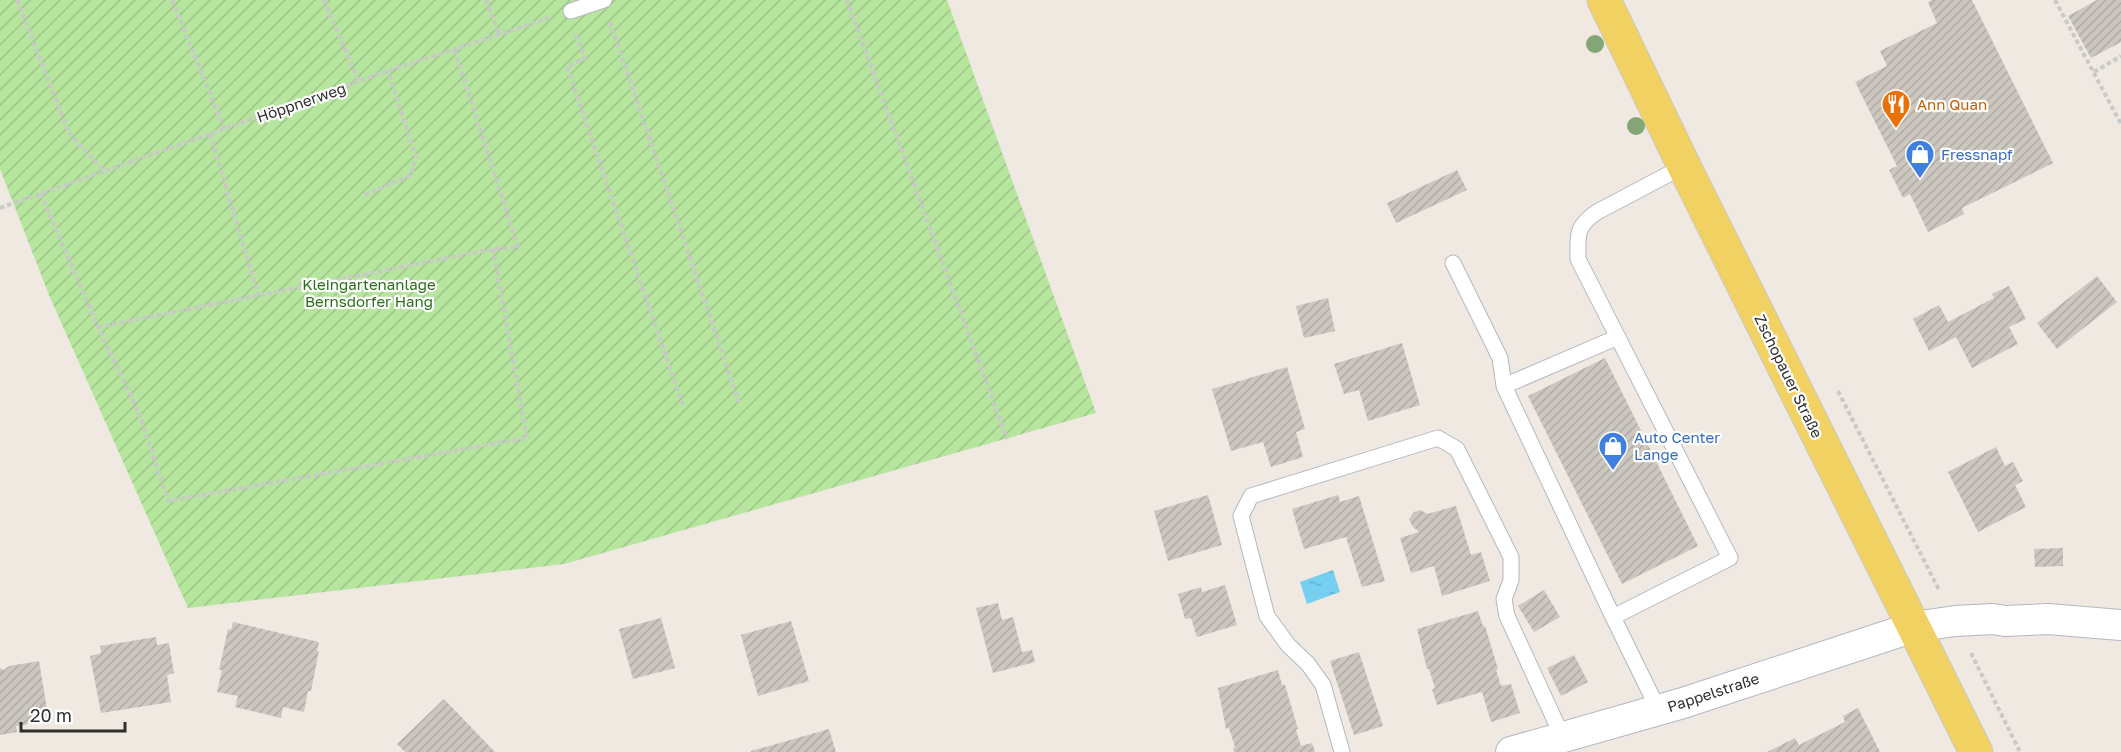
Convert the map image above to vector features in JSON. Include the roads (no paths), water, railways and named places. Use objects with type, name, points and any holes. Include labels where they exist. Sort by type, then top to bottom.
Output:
[{"type":"main road","name":"Zschopauer Straße","points":[[1604,0],[1684,166],[1976,752]]},
{"type":"street","name":"Pappelstraße","points":[[1511,752],[1658,709],[1914,627],[1955,621],[1993,619],[2005,621],[2048,619],[2121,625]]},
{"type":"lane","points":[[569,12],[604,0]]},
{"type":"lane","points":[[1613,617],[1730,558],[1578,259],[1578,235],[1584,221],[1684,166]]},
{"type":"lane","points":[[1453,263],[1500,358],[1504,386],[1658,709]]},
{"type":"lane","points":[[1504,386],[1618,337]]},
{"type":"lane","points":[[1342,752],[1323,685],[1308,664],[1288,645],[1267,616],[1240,516],[1251,496],[1438,438],[1457,449],[1511,557],[1511,580],[1504,599],[1507,616],[1563,738]]},
{"type":"water","points":[[1333,570],[1340,592],[1307,604],[1300,582]]},
{"type":"place","name":"Ann Quan","points":[[1896,130]]},
{"type":"place","name":"Fressnapf","points":[[1920,180]]},
{"type":"place","name":"Auto Center Lange","points":[[1613,472]]},
{"type":"park label","name":"Kleingartenanlage Bernsdorfer Hang","points":[[369,292]]}]
